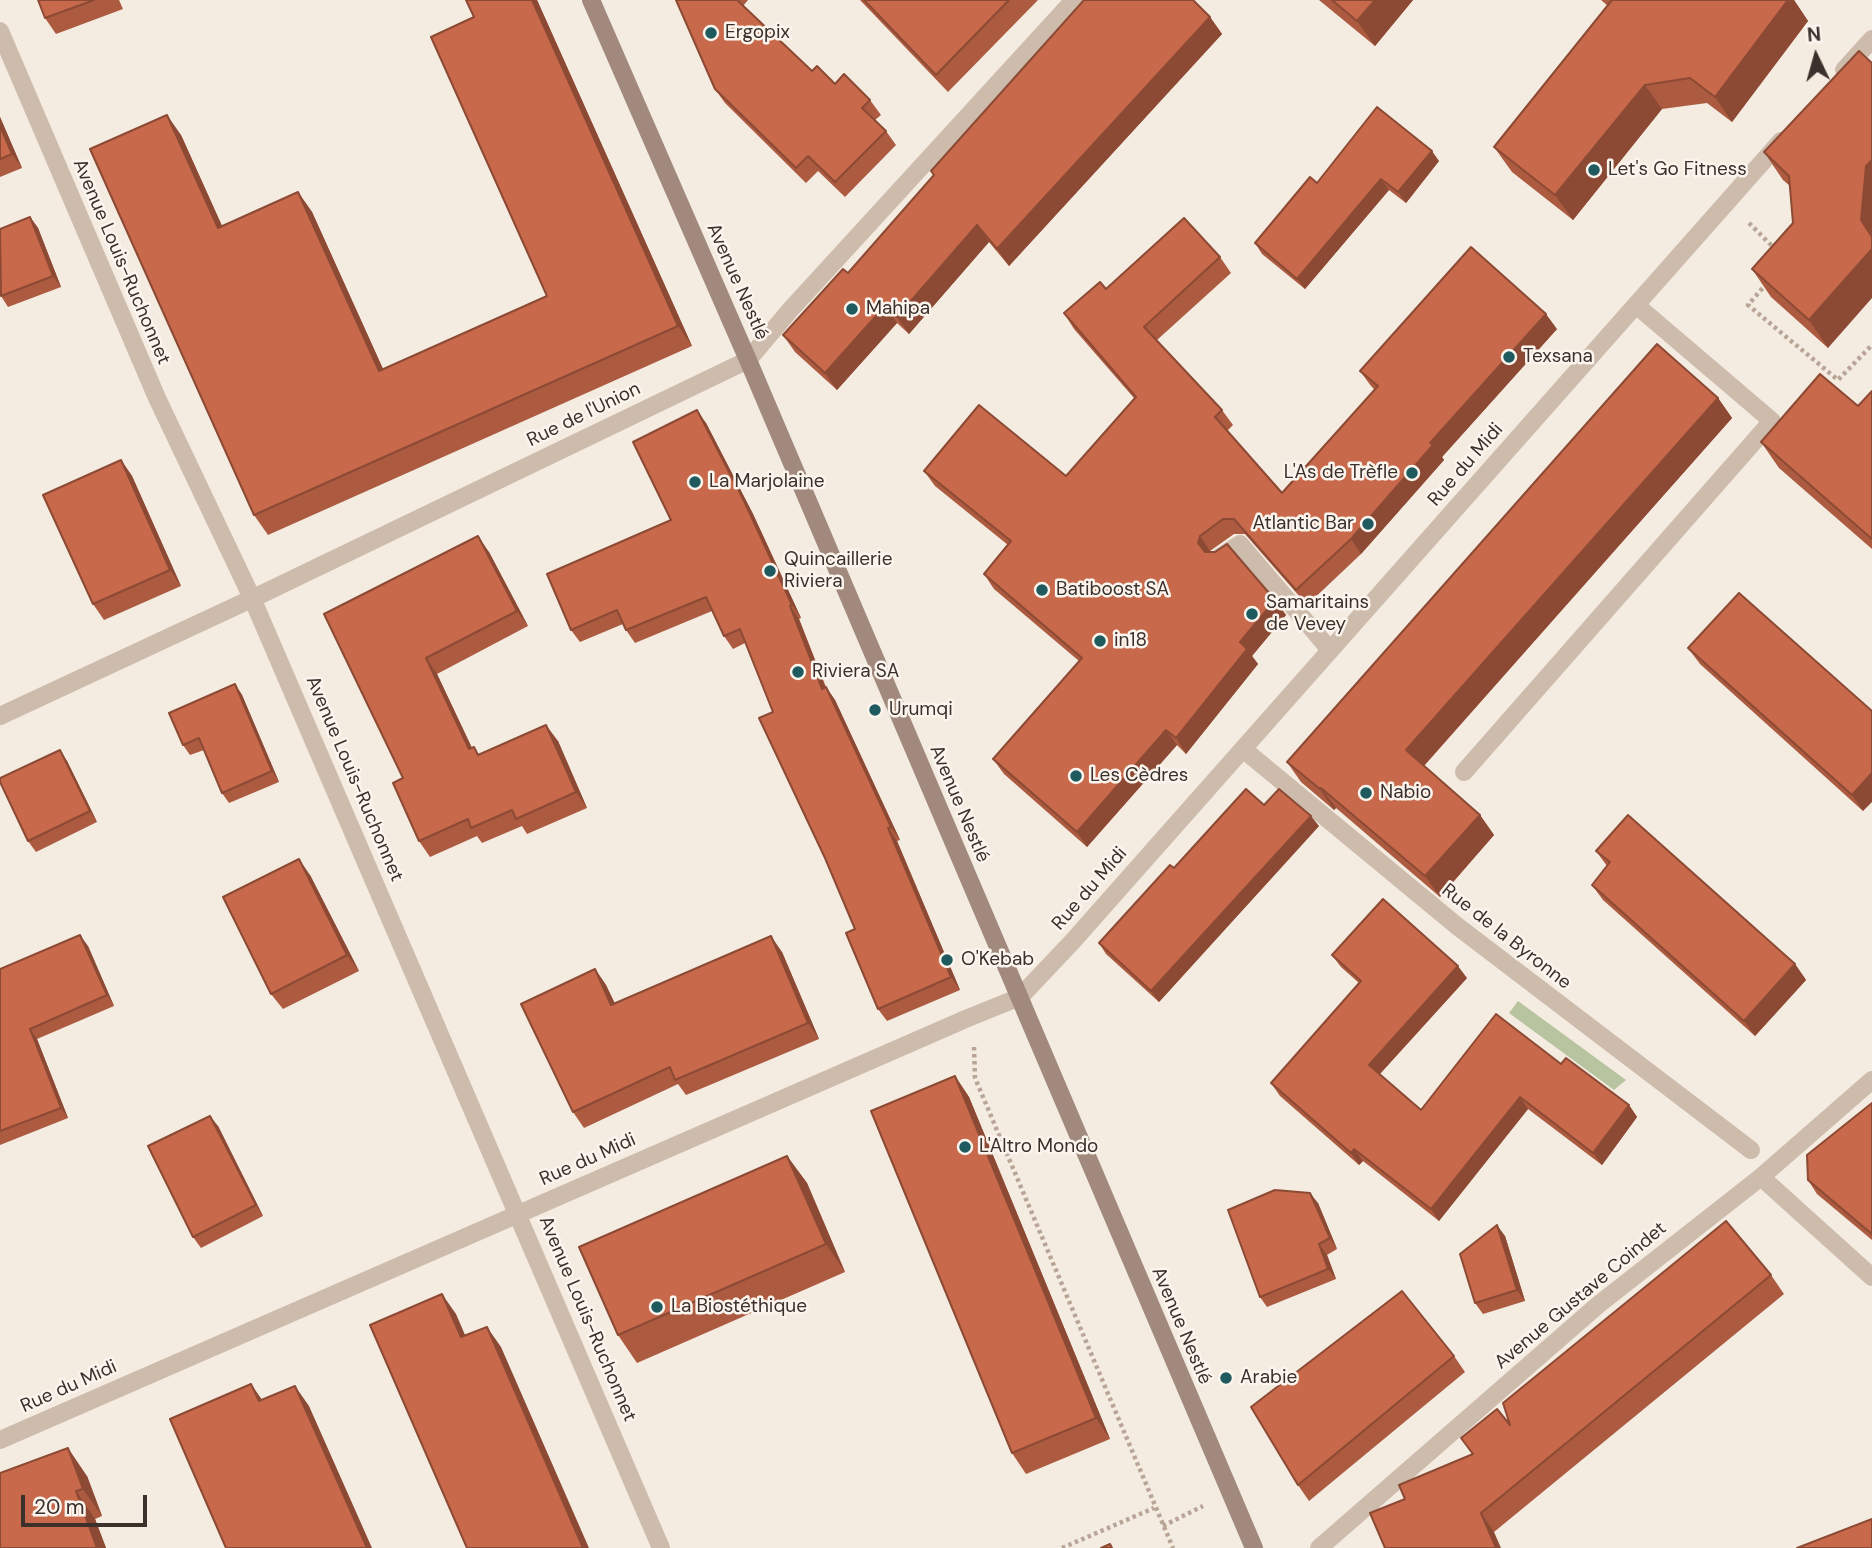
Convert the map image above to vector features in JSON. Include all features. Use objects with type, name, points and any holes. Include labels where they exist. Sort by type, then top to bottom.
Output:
[{"type":"street","name":"Avenue Nestlé","points":[[591,0],[748,360],[1254,1548]]},
{"type":"street","name":"Rue de l'Union","points":[[0,716],[748,360],[1074,0]]},
{"type":"street","name":"Avenue Louis-Ruchonnet","points":[[0,31],[157,398],[252,598],[661,1548]]},
{"type":"street","points":[[1831,85],[1872,39]]},
{"type":"street","name":"Rue du Midi","points":[[0,1440],[1020,997],[1072,942],[1796,124]]},
{"type":"street","points":[[1464,772],[1772,421],[1636,305]]},
{"type":"street","points":[[1220,557],[1240,544],[1330,650]]},
{"type":"street","name":"Rue de la Byronne","points":[[1243,749],[1457,926],[1751,1150]]},
{"type":"street","name":"Avenue Gustave Coindet","points":[[1319,1548],[1598,1305],[1761,1177],[1872,1080]]},
{"type":"street","points":[[1761,1177],[1872,1276]]},
{"type":"path","points":[[1728,202],[1777,251]]},
{"type":"path","points":[[1772,278],[1748,305],[1838,380],[1872,345]]},
{"type":"path","points":[[974,1042],[975,1078],[1173,1548]]},
{"type":"path","points":[[1163,1526],[1204,1506]]},
{"type":"path","points":[[1062,1548],[1154,1508]]},
{"type":"green space","points":[[1518,1001],[1626,1080],[1614,1090],[1509,1013]]},
{"type":"building","points":[[38,0],[94,0],[45,18]]},
{"type":"building","points":[[466,0],[532,0],[678,326],[254,515],[90,149],[167,115],[218,228],[298,192],[379,371],[547,296],[431,37],[474,17]]},
{"type":"building","points":[[676,0],[737,0],[812,71],[817,66],[835,84],[844,74],[870,100],[862,108],[886,131],[835,182],[808,156],[796,168],[715,89]]},
{"type":"building","points":[[864,0],[1009,0],[936,75]]},
{"type":"building","points":[[1084,0],[1193,0],[1210,17],[997,249],[977,225],[897,317],[885,306],[825,373],[783,335],[843,269],[848,273],[934,175],[931,171]]},
{"type":"building","points":[[1332,0],[1375,0],[1357,21]]},
{"type":"building","points":[[1612,0],[1788,0],[1715,97],[1690,78],[1645,85],[1555,195],[1494,147]]},
{"type":"building","points":[[1859,51],[1872,63],[1872,160],[1866,166],[1861,220],[1872,237],[1872,249],[1809,320],[1752,269],[1793,223],[1789,176],[1764,152]]},
{"type":"building","points":[[1377,107],[1432,151],[1398,192],[1381,179],[1297,279],[1255,243],[1310,177],[1317,183]]},
{"type":"building","points":[[0,126],[12,154],[0,159]]},
{"type":"building","points":[[30,217],[53,276],[1,296],[0,229]]},
{"type":"building","points":[[1184,218],[1220,257],[1144,327],[1222,410],[1215,417],[1282,493],[1378,386],[1360,371],[1471,247],[1546,314],[1430,443],[1433,445],[1351,539],[1296,590],[1234,519],[1223,519],[1200,536],[1198,543],[1205,552],[1215,552],[1227,544],[1275,600],[1240,642],[1247,649],[1176,738],[1166,730],[1077,832],[993,759],[1082,658],[984,574],[1011,541],[924,471],[979,405],[1066,476],[1136,397],[1064,313],[1100,282],[1106,289]]},
{"type":"building","points":[[1657,344],[1718,398],[1406,750],[1480,815],[1425,876],[1287,762]]},
{"type":"building","points":[[1820,374],[1858,406],[1872,391],[1872,539],[1761,442]]},
{"type":"building","points":[[697,410],[744,501],[792,605],[790,606],[822,689],[826,687],[891,827],[888,828],[951,977],[878,1009],[846,933],[855,929],[759,718],[773,712],[740,629],[724,636],[706,597],[626,630],[617,610],[571,630],[547,574],[671,520],[633,442]]},
{"type":"building","points":[[121,460],[170,570],[93,604],[43,495]]},
{"type":"building","points":[[478,536],[517,611],[426,658],[469,749],[474,747],[478,755],[546,725],[576,792],[516,819],[512,810],[471,828],[468,819],[419,841],[393,783],[403,778],[324,614]]},
{"type":"building","points":[[1739,593],[1872,711],[1872,773],[1852,795],[1688,648]]},
{"type":"building","points":[[235,684],[272,771],[222,793],[199,738],[183,745],[169,713]]},
{"type":"building","points":[[60,750],[90,811],[28,841],[0,778]]},
{"type":"building","points":[[1246,789],[1264,805],[1279,789],[1311,816],[1151,991],[1099,943],[1170,865],[1174,868]]},
{"type":"building","points":[[1628,815],[1795,964],[1744,1021],[1592,885],[1610,862],[1596,851]]},
{"type":"building","points":[[299,859],[347,955],[271,994],[223,897]]},
{"type":"building","points":[[1383,899],[1458,966],[1369,1065],[1421,1110],[1496,1014],[1561,1064],[1566,1058],[1629,1105],[1593,1153],[1520,1097],[1431,1209],[1354,1149],[1351,1153],[1271,1083],[1361,981],[1332,955]]},
{"type":"building","points":[[80,935],[107,995],[30,1029],[61,1108],[0,1131],[0,969]]},
{"type":"building","points":[[771,936],[808,1023],[675,1080],[670,1067],[573,1112],[521,1004],[595,969],[611,1005]]},
{"type":"building","points":[[955,1076],[1096,1418],[1012,1453],[871,1111]]},
{"type":"building","points":[[1872,1103],[1872,1234],[1808,1180],[1807,1155]]},
{"type":"building","points":[[210,1116],[256,1205],[193,1237],[148,1146]]},
{"type":"building","points":[[787,1156],[826,1244],[618,1335],[579,1247]]},
{"type":"building","points":[[1275,1190],[1310,1193],[1330,1238],[1319,1244],[1328,1269],[1260,1297],[1228,1210]]},
{"type":"building","points":[[1726,1221],[1771,1275],[1481,1513],[1496,1548],[1385,1548],[1370,1513],[1405,1499],[1399,1485],[1473,1454],[1461,1438],[1497,1409],[1510,1425],[1503,1403]]},
{"type":"building","points":[[1497,1225],[1517,1290],[1475,1303],[1460,1254]]},
{"type":"building","points":[[1402,1291],[1454,1356],[1298,1485],[1251,1407]]},
{"type":"building","points":[[442,1294],[461,1337],[487,1327],[583,1548],[467,1548],[370,1325]]},
{"type":"building","points":[[251,1384],[259,1401],[295,1386],[367,1548],[226,1548],[170,1419]]},
{"type":"building","points":[[68,1448],[83,1489],[76,1491],[97,1548],[0,1548],[0,1473]]},
{"type":"building","points":[[1872,1519],[1872,1548],[1797,1548]]},
{"type":"place","name":"Ergopix","points":[[711,33]]},
{"type":"place","name":"Let's Go Fitness","points":[[1594,170]]},
{"type":"place","name":"Mahipa","points":[[852,309]]},
{"type":"place","name":"Texsana","points":[[1509,357]]},
{"type":"place","name":"L'As de Trèfle","points":[[1412,473]]},
{"type":"place","name":"La Marjolaine","points":[[695,482]]},
{"type":"place","name":"Atlantic Bar","points":[[1368,524]]},
{"type":"place","name":"Quincaillerie Riviera","points":[[770,571]]},
{"type":"place","name":"Batiboost SA","points":[[1042,590]]},
{"type":"place","name":"Samaritains de Vevey","points":[[1252,614]]},
{"type":"place","name":"in18","points":[[1100,641]]},
{"type":"place","name":"Riviera SA","points":[[798,672]]},
{"type":"place","name":"Urumqi","points":[[875,710]]},
{"type":"place","name":"Les Cèdres","points":[[1076,776]]},
{"type":"place","name":"Nabio","points":[[1366,793]]},
{"type":"place","name":"O'Kebab","points":[[947,960]]},
{"type":"place","name":"L'Altro Mondo","points":[[965,1147]]},
{"type":"place","name":"La Biostéthique","points":[[657,1307]]},
{"type":"place","name":"Arabie","points":[[1226,1378]]}]
